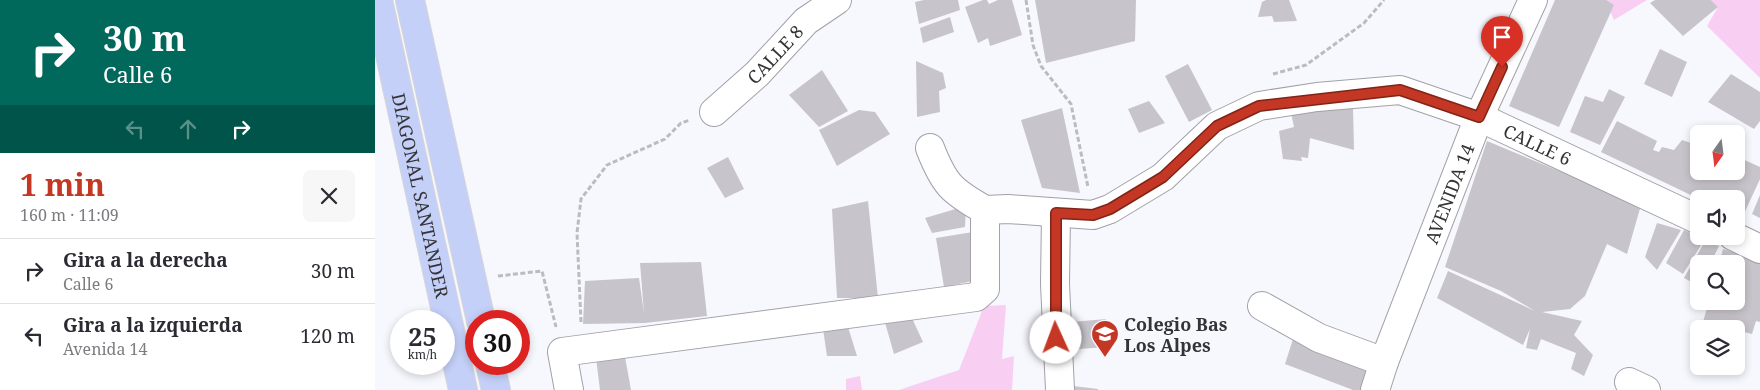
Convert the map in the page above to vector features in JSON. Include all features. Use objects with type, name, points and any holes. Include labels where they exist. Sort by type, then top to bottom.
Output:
[{"type":"main road","name":"DIAGONAL SANTANDER","points":[[378,0],[463,390]]},
{"type":"main road","name":"DIAGONAL SANTANDER","points":[[410,0],[478,310]]},
{"type":"main road","points":[[493,375],[496,390]]},
{"type":"street","name":"CALLE 8","points":[[714,112],[757,74],[806,21],[837,0]]},
{"type":"street","name":"AVENIDA 14","points":[[1375,390],[1384,362],[1479,117],[1533,0]]},
{"type":"street","name":"CALLE 6","points":[[985,210],[1008,209],[1093,215],[1110,209],[1163,177],[1217,126],[1259,106],[1400,90],[1479,117],[1690,216]]},
{"type":"street","points":[[569,390],[572,351],[966,300],[976,297],[985,289],[985,210],[957,195],[941,174],[931,148]]},
{"type":"street","points":[[1056,213],[1055,284],[1060,390]]},
{"type":"street","points":[[1745,242],[1760,249]]},
{"type":"street","points":[[1262,306],[1319,338],[1384,362]]},
{"type":"path","points":[[1026,0],[1033,46],[1041,66],[1071,104],[1093,215]]},
{"type":"path","points":[[1269,75],[1307,65],[1364,22],[1384,0]]},
{"type":"path","points":[[572,351],[577,232],[581,199],[607,165],[665,139],[681,123],[714,112]]},
{"type":"path","points":[[471,279],[542,272],[572,351]]},
{"type":"shaded area","points":[[1605,0],[1647,0],[1614,20]]},
{"type":"shaded area","points":[[1711,0],[1760,0],[1760,78],[1707,26],[1718,7]]},
{"type":"shaded area","points":[[1006,305],[1002,359],[1014,356],[1012,390],[899,390],[959,370],[984,306]]},
{"type":"shaded area","points":[[860,376],[862,390],[846,390],[846,379]]},
{"type":"building","points":[[924,0],[958,0],[960,10],[919,24],[915,2]]},
{"type":"building","points":[[987,0],[989,4],[998,0],[1012,0],[1022,35],[990,46],[988,38],[978,43],[965,7]]},
{"type":"building","points":[[1035,0],[1136,0],[1135,41],[1046,63]]},
{"type":"building","points":[[1266,0],[1289,0],[1297,21],[1274,22],[1272,16],[1258,17],[1262,2]]},
{"type":"building","points":[[1555,0],[1606,0],[1614,5],[1559,127],[1509,106]]},
{"type":"building","points":[[1655,0],[1711,0],[1718,7],[1683,36],[1650,3]]},
{"type":"building","points":[[950,17],[954,32],[923,43],[920,28]]},
{"type":"building","points":[[1660,49],[1687,62],[1672,97],[1644,84]]},
{"type":"building","points":[[916,61],[943,73],[946,88],[939,91],[940,112],[917,117]]},
{"type":"building","points":[[1188,64],[1212,110],[1189,122],[1165,76]]},
{"type":"building","points":[[822,70],[848,111],[819,127],[789,95]]},
{"type":"building","points":[[1731,74],[1760,92],[1760,121],[1754,129],[1708,102]]},
{"type":"building","points":[[1609,89],[1625,97],[1600,145],[1570,132],[1585,96],[1603,102]]},
{"type":"building","points":[[1149,101],[1165,123],[1139,133],[1128,109]]},
{"type":"building","points":[[1062,108],[1080,193],[1042,188],[1021,120]]},
{"type":"building","points":[[1353,108],[1354,150],[1310,138],[1308,158],[1301,157],[1302,161],[1283,159],[1279,131],[1294,127],[1291,113]]},
{"type":"building","points":[[859,110],[875,112],[890,134],[837,166],[819,130]]},
{"type":"building","points":[[1617,121],[1657,141],[1653,150],[1659,152],[1662,147],[1674,150],[1682,140],[1690,143],[1690,180],[1745,180],[1745,160],[1760,167],[1760,179],[1745,212],[1745,190],[1690,190],[1690,195],[1601,152]]},
{"type":"building","points":[[1487,141],[1641,205],[1627,254],[1607,244],[1585,296],[1570,309],[1542,312],[1582,321],[1574,335],[1593,355],[1584,376],[1571,369],[1576,353],[1541,339],[1537,350],[1526,348],[1530,329],[1523,345],[1437,298],[1448,271],[1535,311],[1501,291],[1445,267]]},
{"type":"building","points":[[728,157],[744,189],[725,198],[707,168]]},
{"type":"building","points":[[1760,195],[1760,218],[1752,214]]},
{"type":"building","points":[[868,201],[878,298],[837,298],[832,209]]},
{"type":"building","points":[[966,206],[965,227],[932,233],[925,218]]},
{"type":"building","points":[[1657,223],[1681,230],[1657,270],[1645,257]]},
{"type":"building","points":[[1684,230],[1690,233],[1690,245],[1701,245],[1695,255],[1690,255],[1690,263],[1683,274],[1666,263]]},
{"type":"building","points":[[973,232],[973,281],[944,287],[936,238]]},
{"type":"building","points":[[1703,245],[1719,246],[1714,255],[1697,255]]},
{"type":"building","points":[[1723,249],[1742,255],[1721,255]]},
{"type":"building","points":[[1745,256],[1760,261],[1760,322],[1756,321],[1752,334],[1745,332],[1745,320],[1704,320],[1706,310],[1745,310]]},
{"type":"building","points":[[701,262],[707,316],[645,323],[583,324],[585,281],[639,278],[644,313],[640,263]]},
{"type":"building","points":[[1690,267],[1690,281],[1684,278]]},
{"type":"building","points":[[911,316],[923,342],[894,354],[884,319]]},
{"type":"building","points":[[1106,319],[1108,347],[1064,350],[1063,336],[1073,335],[1072,322]]},
{"type":"building","points":[[848,327],[857,356],[827,356],[823,329]]},
{"type":"building","points":[[1295,333],[1375,367],[1367,390],[1353,390],[1285,364]]},
{"type":"building","points":[[623,346],[631,390],[600,390],[595,350]]},
{"type":"building","points":[[1073,386],[1098,389],[1098,390],[1072,390]]},
{"type":"place","name":"Colegio Bas Los Alpes","points":[[1105,358]]},
{"type":"route","points":[[1056,338],[1056,213],[1093,215],[1110,209],[1163,177],[1217,126],[1259,106],[1400,90],[1479,117],[1502,67]]}]
